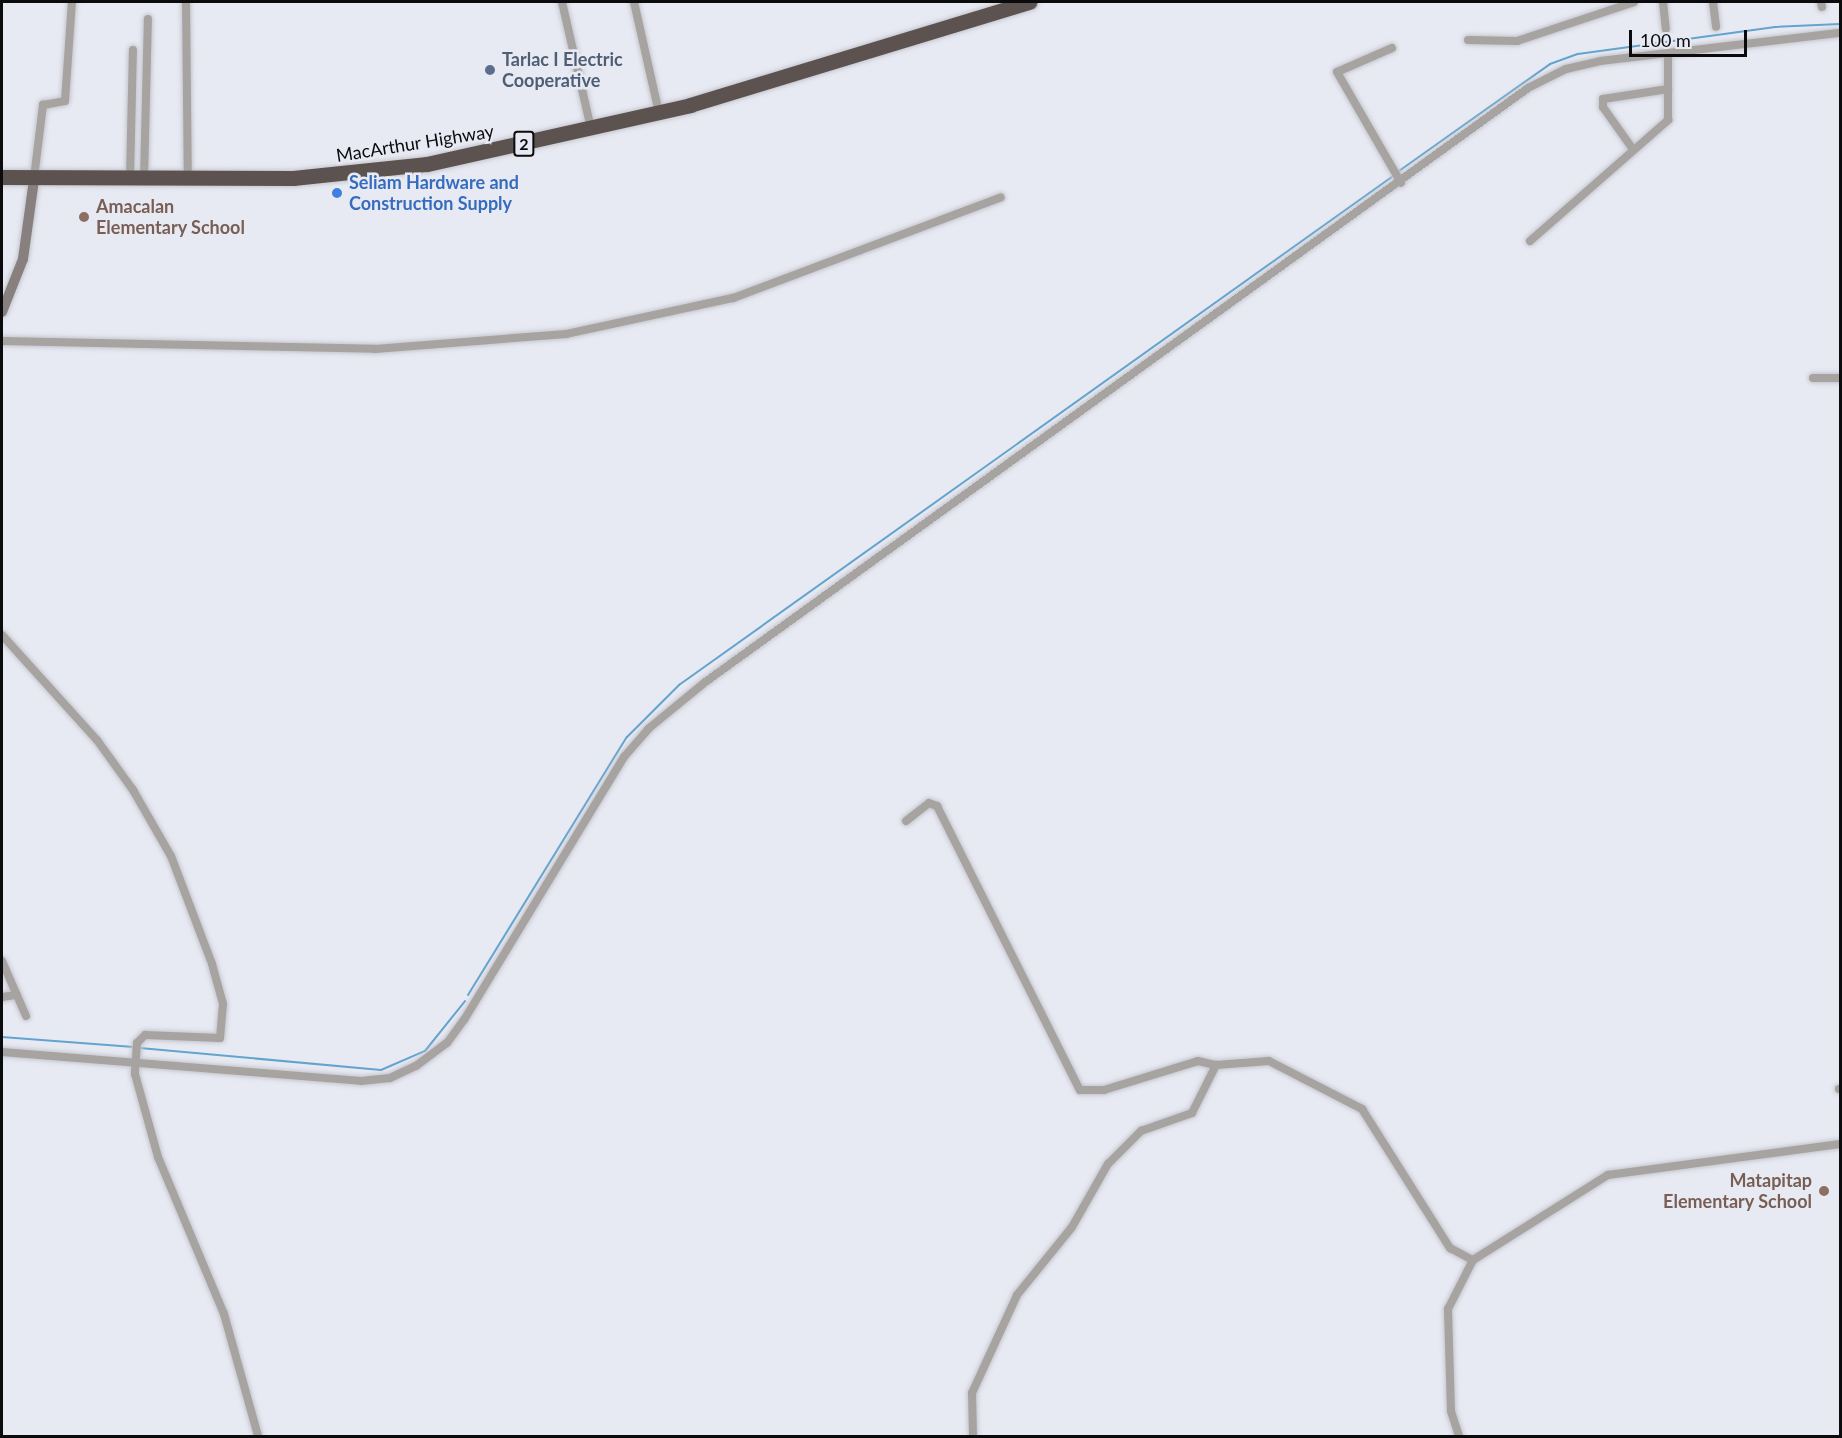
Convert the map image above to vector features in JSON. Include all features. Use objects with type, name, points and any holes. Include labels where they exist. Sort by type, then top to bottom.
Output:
[{"type":"highway","name":"MacArthur Highway","points":[[2,177],[34,180],[188,180],[378,172],[659,113],[1030,2]]},
{"type":"street","points":[[2,312],[22,259],[43,105],[65,101],[72,2]]},
{"type":"street","points":[[186,2],[188,180]]},
{"type":"street","points":[[562,2],[591,129]]},
{"type":"street","points":[[634,2],[659,113]]},
{"type":"street","points":[[1468,40],[1518,41],[1615,4],[1634,2]]},
{"type":"street","points":[[1663,2],[1666,29]]},
{"type":"street","points":[[1713,2],[1716,27]]},
{"type":"street","points":[[137,180],[148,19]]},
{"type":"street","points":[[2,1052],[135,1059],[361,1081],[390,1078],[428,1059],[464,1020],[607,782],[658,720],[1401,183],[1528,88],[1566,69],[1840,33]]},
{"type":"street","points":[[1392,48],[1337,72],[1401,183]]},
{"type":"street","points":[[133,50],[137,180]]},
{"type":"street","points":[[1530,241],[1632,148],[1668,120],[1668,55]]},
{"type":"street","points":[[1632,148],[1603,107],[1603,99],[1668,89]]},
{"type":"street","points":[[2,341],[375,349],[566,334],[723,301],[1001,197]]},
{"type":"street","points":[[1813,378],[1840,378]]},
{"type":"street","points":[[2,635],[97,740],[133,790],[171,856],[212,964],[223,1004],[220,1038],[147,1034],[137,1043],[135,1059],[151,1135],[224,1314],[258,1437]]},
{"type":"street","points":[[906,821],[929,803],[937,806],[1080,1090],[1104,1090],[1198,1061],[1216,1065],[1269,1061],[1362,1109],[1450,1248],[1473,1260]]},
{"type":"street","points":[[2,961],[26,1016]]},
{"type":"street","points":[[2,997],[16,995]]},
{"type":"street","points":[[973,1437],[969,1410],[974,1386],[1017,1295],[1076,1222],[1108,1164],[1141,1131],[1192,1113],[1216,1065]]},
{"type":"street","points":[[1459,1437],[1451,1411],[1448,1309],[1473,1260],[1608,1175],[1840,1144]]},
{"type":"waterway","points":[[1399,171],[1550,64],[1578,54],[1775,27],[1840,24]]},
{"type":"waterway","points":[[468,995],[627,737],[679,685],[1393,176]]},
{"type":"waterway","points":[[140,1048],[381,1070],[425,1051],[465,1001]]},
{"type":"waterway","points":[[2,1037],[134,1047]]},
{"type":"place","name":"Tarlac I Electric Cooperative","points":[[490,70]]},
{"type":"place","name":"Seliam Hardware and Construction Supply","points":[[337,193]]},
{"type":"place","name":"Amacalan Elementary School","points":[[84,217]]},
{"type":"place","name":"Matapitap Elementary School","points":[[1824,1191]]}]
